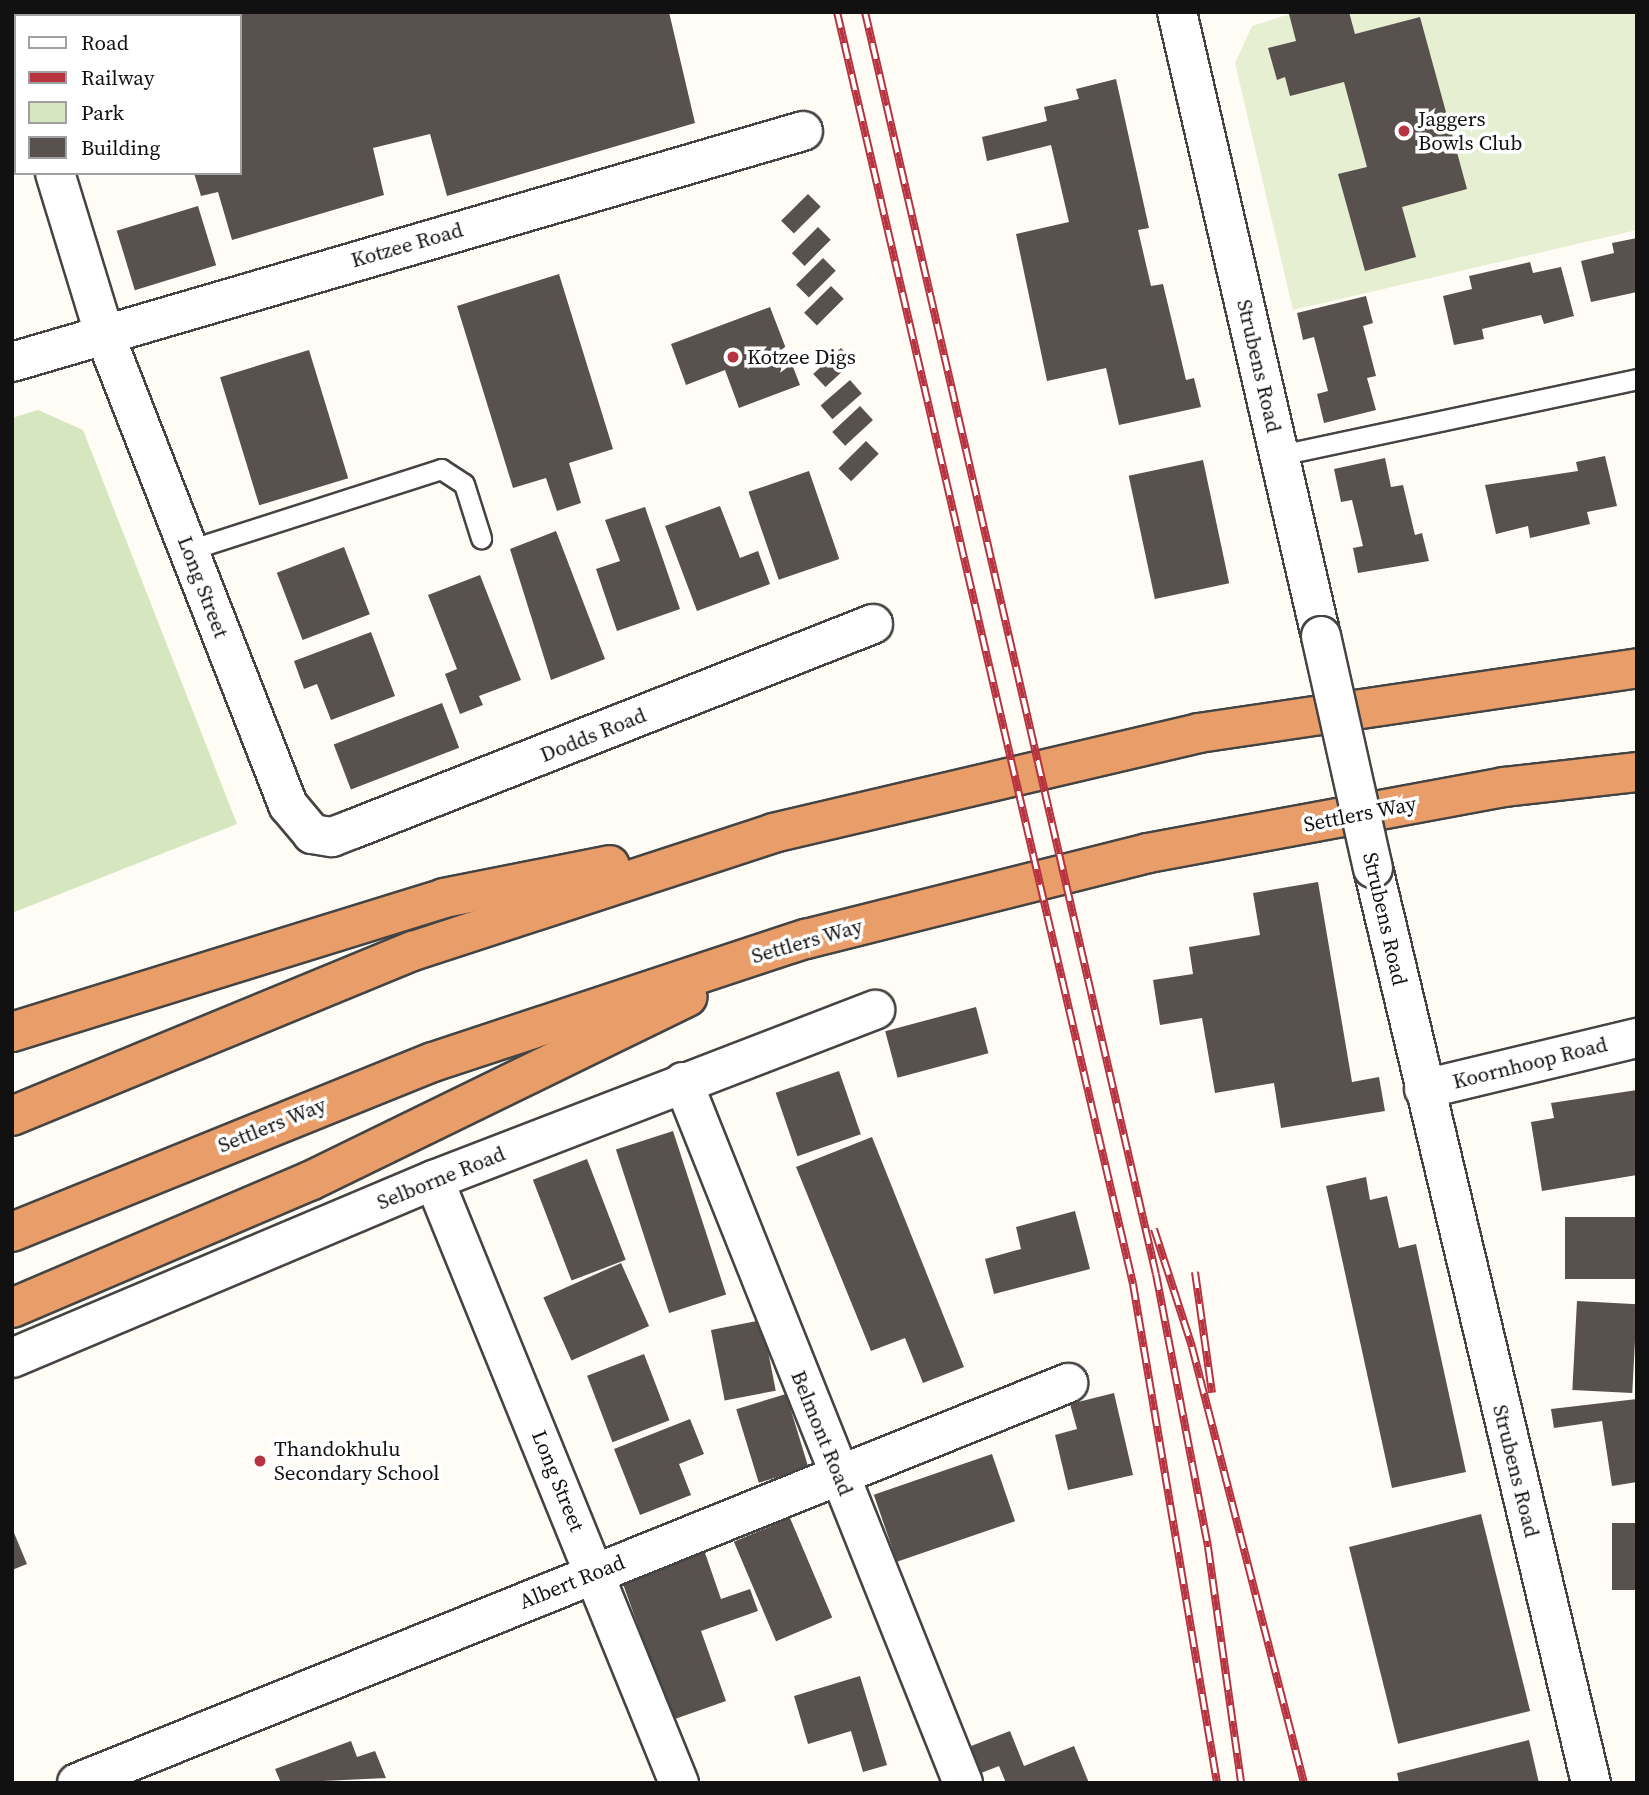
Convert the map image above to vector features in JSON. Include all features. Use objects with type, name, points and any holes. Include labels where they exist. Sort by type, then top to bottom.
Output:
[{"type":"highway","points":[[12,1116],[413,951],[709,852],[1199,733],[1637,668]]},
{"type":"highway","name":"Settlers Way","points":[[12,1232],[433,1062],[806,939],[1147,853],[1533,783],[1637,772]]},
{"type":"highway","points":[[1533,783],[1637,787]]},
{"type":"highway","points":[[12,1032],[443,898],[576,869],[709,852]]},
{"type":"highway","points":[[12,1308],[310,1181],[806,939]]},
{"type":"street","name":"Strubens Road","points":[[1177,12],[1424,1089],[1591,1783]]},
{"type":"street","name":"Kotzee Road","points":[[12,362],[803,131]]},
{"type":"street","name":"Long Street","points":[[56,175],[104,333],[288,805],[312,834]]},
{"type":"street","name":"Dodds Road","points":[[312,834],[332,837],[353,830],[873,624]]},
{"type":"street","name":"Selborne Road","points":[[12,1358],[434,1180],[875,1010]]},
{"type":"street","name":"Koornhoop Road","points":[[1424,1089],[1637,1038]]},
{"type":"street","name":"Belmont Road","points":[[683,1082],[963,1783]]},
{"type":"street","name":"Long Street","points":[[434,1180],[679,1783]]},
{"type":"street","name":"Albert Road","points":[[89,1780],[839,1474],[1068,1384]]},
{"type":"lane","points":[[1280,455],[1637,379]]},
{"type":"lane","points":[[189,550],[442,469],[464,484],[481,538]]},
{"type":"green space","points":[[1296,12],[1637,12],[1637,230],[1293,310],[1235,63],[1252,26]]},
{"type":"green space","points":[[38,410],[83,430],[237,824],[12,913],[12,418]]},
{"type":"building","points":[[47,12],[669,12],[695,123],[447,196],[430,134],[373,148],[384,195],[232,240],[218,192],[201,196],[195,175],[242,175],[242,14]]},
{"type":"building","name":"Jaggers Bowls Club","points":[[1349,12],[1355,34],[1420,17],[1467,189],[1402,207],[1416,257],[1365,271],[1338,174],[1367,167],[1344,82],[1290,96],[1285,77],[1277,80],[1268,48],[1296,41],[1289,14]]},
{"type":"building","points":[[1116,79],[1149,228],[1138,230],[1151,286],[1163,284],[1186,380],[1194,378],[1201,407],[1119,425],[1106,368],[1047,381],[1016,234],[1069,222],[1051,145],[987,161],[982,137],[1047,121],[1044,107],[1079,99],[1076,89]]},
{"type":"building","points":[[808,194],[821,207],[794,234],[781,221]]},
{"type":"building","points":[[198,206],[216,265],[135,290],[117,231]]},
{"type":"building","points":[[818,227],[831,240],[805,266],[792,253]]},
{"type":"building","points":[[1637,238],[1637,292],[1591,302],[1581,261],[1614,253],[1612,243]]},
{"type":"building","points":[[823,258],[836,271],[809,298],[796,285]]},
{"type":"building","points":[[1530,262],[1533,273],[1561,267],[1574,316],[1544,324],[1541,315],[1482,329],[1484,339],[1454,345],[1443,296],[1472,289],[1469,276]]},
{"type":"building","points":[[559,274],[613,449],[569,463],[581,503],[557,511],[546,478],[513,488],[457,306]]},
{"type":"building","points":[[831,286],[844,299],[817,326],[804,313]]},
{"type":"building","points":[[1366,296],[1373,323],[1363,326],[1376,376],[1367,378],[1376,410],[1324,423],[1317,394],[1328,391],[1314,337],[1303,340],[1297,313]]},
{"type":"building","name":"Kotzee Digs","points":[[770,307],[800,385],[739,408],[725,370],[686,385],[671,344]]},
{"type":"building","points":[[841,348],[853,361],[825,387],[813,374]]},
{"type":"building","points":[[309,350],[348,478],[259,505],[220,377]]},
{"type":"building","points":[[850,380],[862,394],[832,419],[821,406]]},
{"type":"building","points":[[860,406],[873,420],[845,446],[832,432]]},
{"type":"building","points":[[866,441],[879,454],[851,481],[838,469]]},
{"type":"building","points":[[1605,456],[1617,506],[1587,512],[1590,524],[1530,538],[1528,526],[1496,534],[1485,485],[1578,471],[1576,462]]},
{"type":"building","points":[[1385,458],[1391,487],[1403,485],[1415,535],[1422,533],[1429,561],[1358,573],[1353,548],[1363,546],[1352,500],[1341,502],[1334,469]]},
{"type":"building","points":[[1203,460],[1229,583],[1155,599],[1129,476]]},
{"type":"building","points":[[809,471],[839,559],[779,580],[748,492]]},
{"type":"building","points":[[720,506],[740,558],[758,551],[770,584],[697,611],[665,526]]},
{"type":"building","points":[[645,507],[680,609],[617,631],[596,569],[620,561],[605,520]]},
{"type":"building","points":[[556,531],[605,659],[551,680],[510,549]]},
{"type":"building","points":[[344,547],[370,614],[303,640],[277,573]]},
{"type":"building","points":[[480,575],[521,680],[479,696],[483,705],[460,714],[445,674],[457,669],[428,595]]},
{"type":"building","points":[[371,632],[395,696],[331,720],[317,684],[304,689],[294,661]]},
{"type":"building","points":[[442,703],[459,748],[351,789],[334,745]]},
{"type":"building","points":[[1318,882],[1352,1082],[1379,1077],[1385,1111],[1281,1128],[1274,1083],[1215,1093],[1202,1018],[1160,1025],[1153,980],[1193,974],[1189,947],[1260,935],[1253,893]]},
{"type":"building","points":[[976,1007],[988,1053],[898,1078],[885,1031]]},
{"type":"building","points":[[839,1071],[861,1134],[797,1156],[776,1093]]},
{"type":"building","points":[[1637,1090],[1637,1175],[1542,1191],[1531,1122],[1554,1118],[1551,1103]]},
{"type":"building","points":[[673,1131],[726,1295],[669,1313],[616,1150]]},
{"type":"building","points":[[872,1137],[964,1367],[923,1383],[905,1338],[871,1351],[796,1167]]},
{"type":"building","points":[[587,1159],[626,1260],[572,1281],[533,1180]]},
{"type":"building","points":[[1366,1177],[1370,1200],[1387,1196],[1399,1248],[1416,1244],[1466,1472],[1392,1488],[1326,1186]]},
{"type":"building","points":[[1075,1211],[1090,1269],[994,1294],[985,1259],[1021,1249],[1016,1227]]},
{"type":"building","points":[[1565,1217],[1637,1217],[1637,1279],[1565,1279]]},
{"type":"building","points":[[621,1263],[649,1326],[571,1361],[543,1298]]},
{"type":"building","points":[[1577,1301],[1637,1304],[1632,1393],[1572,1390]]},
{"type":"building","points":[[762,1320],[776,1391],[725,1401],[711,1330]]},
{"type":"building","points":[[644,1354],[669,1420],[612,1442],[587,1376]]},
{"type":"building","points":[[1114,1393],[1133,1475],[1068,1490],[1055,1435],[1077,1429],[1070,1404]]},
{"type":"building","points":[[786,1394],[809,1468],[759,1483],[736,1409]]},
{"type":"building","points":[[1637,1399],[1637,1482],[1612,1486],[1602,1421],[1554,1428],[1551,1409]]},
{"type":"building","points":[[690,1419],[704,1454],[679,1464],[691,1495],[640,1515],[614,1449]]},
{"type":"building","points":[[992,1454],[1015,1521],[897,1562],[874,1495]]},
{"type":"building","points":[[1481,1514],[1530,1711],[1398,1744],[1349,1547]]},
{"type":"building","points":[[790,1518],[832,1617],[776,1641],[734,1542]]},
{"type":"building","points":[[1612,1523],[1637,1523],[1637,1590],[1612,1590]]},
{"type":"building","points":[[12,1528],[27,1564],[12,1570]]},
{"type":"building","points":[[704,1550],[721,1599],[750,1589],[758,1611],[701,1631],[726,1701],[672,1720],[623,1584]]},
{"type":"building","points":[[860,1676],[887,1765],[863,1772],[851,1731],[808,1744],[794,1696]]},
{"type":"building","points":[[1010,1731],[1024,1766],[1074,1746],[1089,1783],[1006,1783],[999,1766],[981,1773],[971,1746]]},
{"type":"building","points":[[1529,1740],[1539,1783],[1399,1783],[1397,1773]]},
{"type":"building","points":[[351,1741],[357,1757],[375,1751],[386,1778],[281,1783],[275,1769]]},
{"type":"railway","points":[[837,12],[1133,1284],[1217,1783]]},
{"type":"railway","points":[[865,12],[1156,1274],[1208,1547],[1241,1783]]},
{"type":"railway","points":[[1154,1229],[1192,1347],[1304,1783]]},
{"type":"railway","points":[[1195,1272],[1212,1393]]},
{"type":"place","name":"Jaggers Bowls Club","points":[[1404,131]]},
{"type":"place","name":"Kotzee Digs","points":[[733,357]]},
{"type":"place","name":"Thandokhulu Secondary School","points":[[260,1461]]}]
